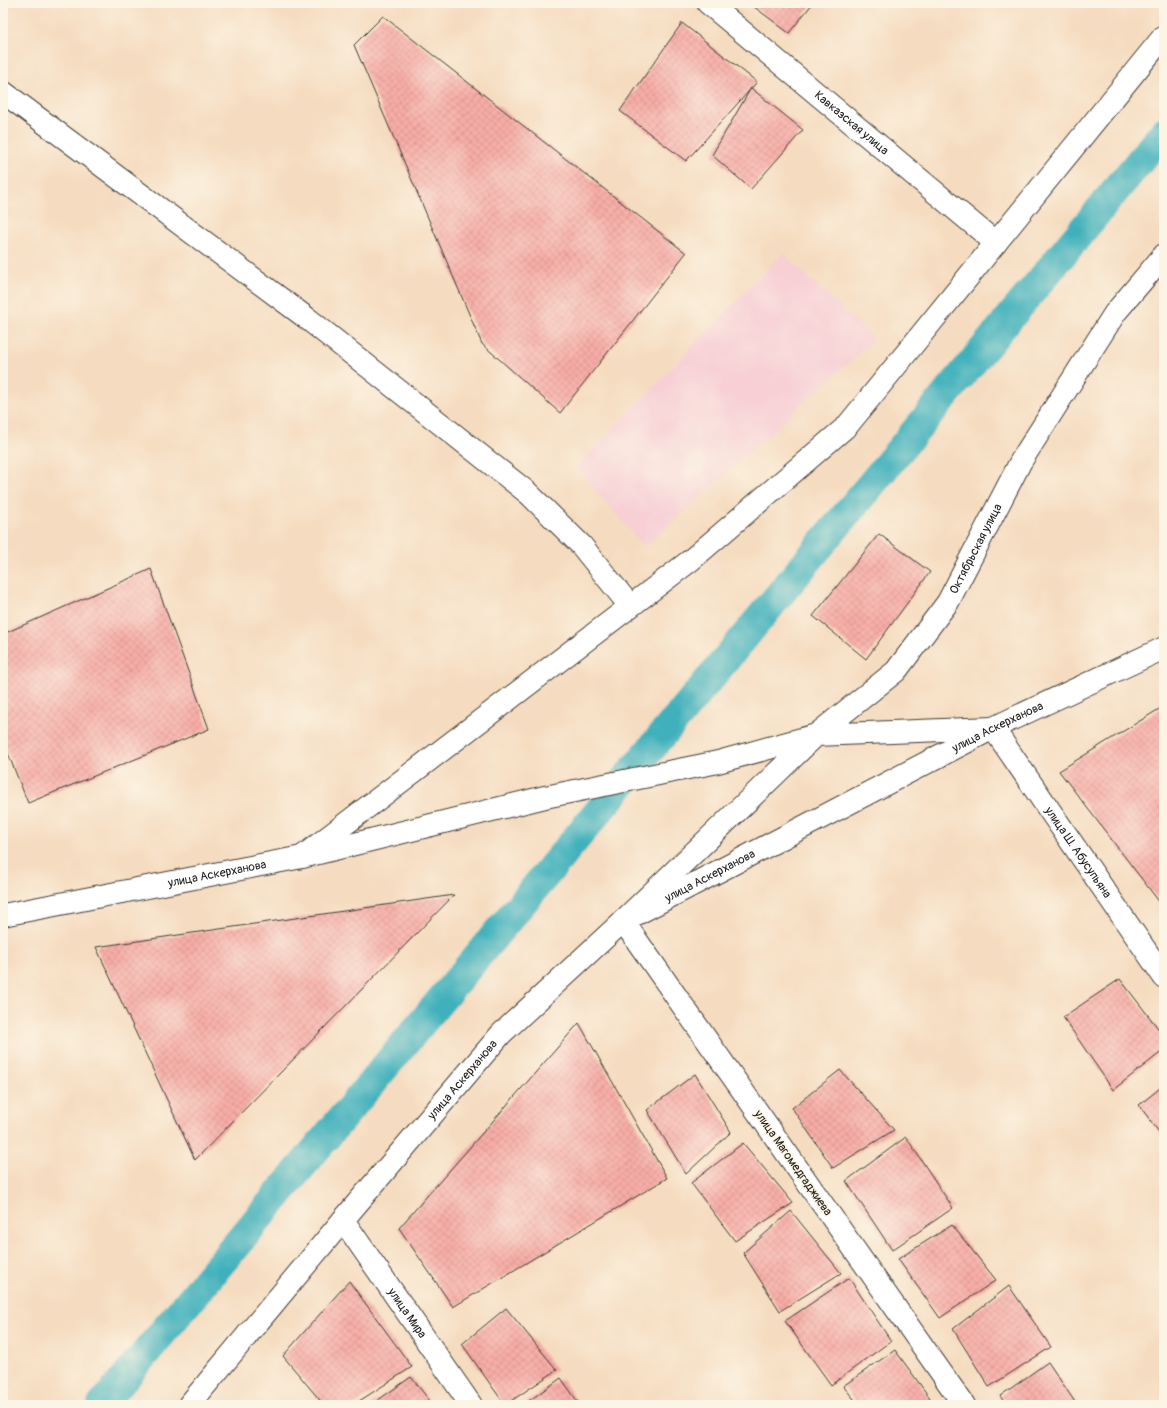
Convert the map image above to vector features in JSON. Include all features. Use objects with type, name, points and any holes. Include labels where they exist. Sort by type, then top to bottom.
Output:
[{"type":"street","name":"Кавказская улица","points":[[708,3],[996,243]]},
{"type":"street","points":[[302,857],[691,560],[847,426],[1164,36]]},
{"type":"street","points":[[3,92],[308,319],[528,493],[581,545],[630,606]]},
{"type":"street","name":"Октябрьская улица","points":[[545,797],[718,762],[816,735],[896,671],[948,602],[1021,461],[1115,313],[1164,255]]},
{"type":"street","name":"улица Аскерханова","points":[[189,1405],[343,1220],[501,1034],[623,921],[993,728],[1164,648]]},
{"type":"street","points":[[623,921],[816,735],[993,728]]},
{"type":"street","name":"улица Ш. Абусупьяна","points":[[993,728],[1164,977]]},
{"type":"street","name":"улица Аскерханова","points":[[3,915],[302,857],[545,797]]},
{"type":"street","name":"улица Магомедгаджиева","points":[[623,921],[964,1405]]},
{"type":"street","name":"улица Мира","points":[[343,1220],[472,1405]]},
{"type":"shaded area","points":[[783,253],[874,339],[645,547],[576,468]]},
{"type":"building","points":[[749,3],[813,3],[789,33]]},
{"type":"building","points":[[383,16],[686,253],[560,413],[482,344],[354,45]]},
{"type":"building","points":[[682,23],[757,82],[686,161],[620,111]]},
{"type":"building","points":[[751,88],[803,130],[751,189],[712,155]]},
{"type":"building","points":[[879,534],[930,572],[866,659],[813,616]]},
{"type":"building","points":[[151,569],[209,729],[28,803],[3,741],[3,634]]},
{"type":"building","points":[[1164,706],[1164,908],[1059,771]]},
{"type":"building","points":[[454,895],[195,1160],[96,947]]},
{"type":"building","points":[[1120,979],[1164,1036],[1164,1050],[1113,1090],[1063,1017]]},
{"type":"building","points":[[579,1023],[667,1178],[453,1307],[399,1228]]},
{"type":"building","points":[[840,1070],[894,1130],[833,1168],[792,1108]]},
{"type":"building","points":[[695,1074],[731,1132],[686,1174],[647,1110]]},
{"type":"building","points":[[1164,1085],[1164,1139],[1139,1105]]},
{"type":"building","points":[[906,1137],[953,1208],[892,1250],[846,1181]]},
{"type":"building","points":[[743,1143],[793,1203],[735,1241],[691,1183]]},
{"type":"building","points":[[791,1211],[841,1273],[780,1311],[743,1253]]},
{"type":"building","points":[[952,1225],[996,1280],[940,1318],[898,1259]]},
{"type":"building","points":[[849,1278],[891,1341],[831,1385],[785,1321]]},
{"type":"building","points":[[349,1281],[412,1367],[353,1405],[324,1405],[283,1356]]},
{"type":"building","points":[[1009,1286],[1051,1347],[989,1387],[953,1329]]},
{"type":"building","points":[[506,1308],[557,1370],[505,1405],[462,1344]]},
{"type":"building","points":[[895,1350],[935,1405],[859,1405],[843,1386]]},
{"type":"building","points":[[1048,1362],[1077,1405],[1006,1405],[1000,1396]]},
{"type":"building","points":[[411,1377],[433,1405],[371,1405]]},
{"type":"building","points":[[561,1378],[580,1405],[523,1405]]},
{"type":"waterway","points":[[102,1405],[701,689],[1164,132]]}]
